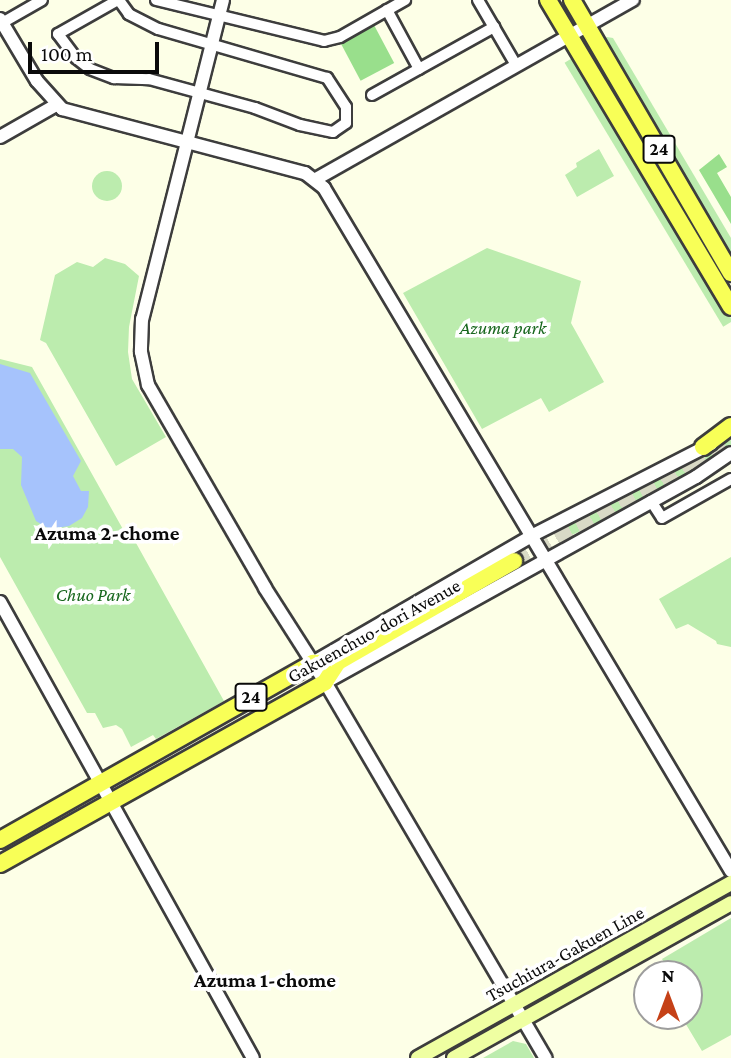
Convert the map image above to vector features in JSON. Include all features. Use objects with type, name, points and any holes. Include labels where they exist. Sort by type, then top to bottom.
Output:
[{"type":"main road","name":"24","points":[[548,0],[731,307]]},
{"type":"main road","name":"24","points":[[572,0],[731,272]]},
{"type":"main road","points":[[703,447],[731,426]]},
{"type":"main road","name":"24","points":[[325,682],[338,662],[514,561]]},
{"type":"main road","name":"24","points":[[313,663],[338,662]]},
{"type":"main road","name":"Gakuenchuo-dori Avenue","points":[[0,840],[313,663]]},
{"type":"main road","name":"Gakuenchuo-dori Avenue","points":[[0,864],[325,682]]},
{"type":"main road","name":"Tsuchiura-Gakuen Line","points":[[418,1058],[731,883]]},
{"type":"main road","name":"Tsuchiura-Gakuen Line","points":[[454,1058],[731,903]]},
{"type":"street","points":[[42,0],[1,21],[37,81],[56,105],[71,112],[288,169],[316,179],[333,199],[731,871]]},
{"type":"street","points":[[118,0],[129,14],[143,23],[327,78],[346,107],[346,123],[333,132],[300,125],[255,108],[149,79],[114,78],[90,69],[76,58],[58,34],[118,0]]},
{"type":"street","points":[[156,0],[324,41],[340,37],[401,1]]},
{"type":"street","points":[[223,0],[142,319],[143,366],[155,401],[325,682],[546,1058]]},
{"type":"street","points":[[478,0],[516,65]]},
{"type":"street","points":[[316,179],[633,0]]},
{"type":"street","points":[[387,10],[419,69]]},
{"type":"street","points":[[372,96],[494,27]]},
{"type":"street","points":[[0,137],[56,105]]},
{"type":"street","name":"Gakuenchuo-dori Avenue","points":[[313,663],[533,535],[703,447],[731,436]]},
{"type":"street","name":"Gakuenchuo-dori Avenue","points":[[325,682],[651,501],[731,453]]},
{"type":"street","points":[[651,501],[662,518],[731,479]]},
{"type":"street","points":[[0,601],[253,1058]]},
{"type":"green space","points":[[374,25],[394,63],[361,81],[340,43]]},
{"type":"green space","points":[[613,38],[731,238],[731,259],[602,40]]},
{"type":"green space","points":[[574,57],[731,318],[731,322],[723,327],[565,63]]},
{"type":"green space","points":[[599,149],[614,176],[577,197],[565,175],[577,167],[576,163]]},
{"type":"green space","points":[[719,154],[727,167],[717,173],[731,197],[731,224],[699,170]]},
{"type":"green space","points":[[107,171],[118,175],[122,186],[118,197],[107,201],[96,197],[92,186],[96,175]]},
{"type":"green space","name":"Azuma park","points":[[487,248],[581,281],[571,323],[604,382],[549,412],[541,398],[482,429],[403,293]]},
{"type":"green space","points":[[105,258],[125,264],[139,276],[129,327],[128,352],[132,379],[166,437],[116,466],[46,343],[40,340],[55,275],[77,262],[93,267]]},
{"type":"green space","name":"Chuo Park","points":[[0,359],[32,367],[129,540],[136,543],[224,701],[156,739],[153,735],[131,747],[122,729],[116,725],[103,728],[95,713],[87,713],[0,557]]},
{"type":"green space","points":[[731,440],[731,446],[725,451],[631,506],[564,539],[558,540],[554,534],[670,467]]},
{"type":"green space","points":[[731,557],[731,647],[717,644],[688,624],[676,629],[659,599]]},
{"type":"green space","points":[[731,918],[731,1035],[702,1051],[689,1030],[703,1030],[703,960],[662,959]]},
{"type":"green space","points":[[513,1041],[526,1044],[534,1058],[483,1058]]},
{"type":"water","points":[[0,364],[30,373],[81,461],[73,476],[81,491],[89,491],[88,507],[82,518],[69,526],[49,529],[36,521],[21,485],[22,457],[13,449],[0,449]]},
{"type":"tunnel","points":[[514,561],[689,462],[731,443]]},
{"type":"district","name":"Azuma 2-chome","points":[[107,533]]},
{"type":"district","name":"Azuma 1-chome","points":[[265,980]]}]
